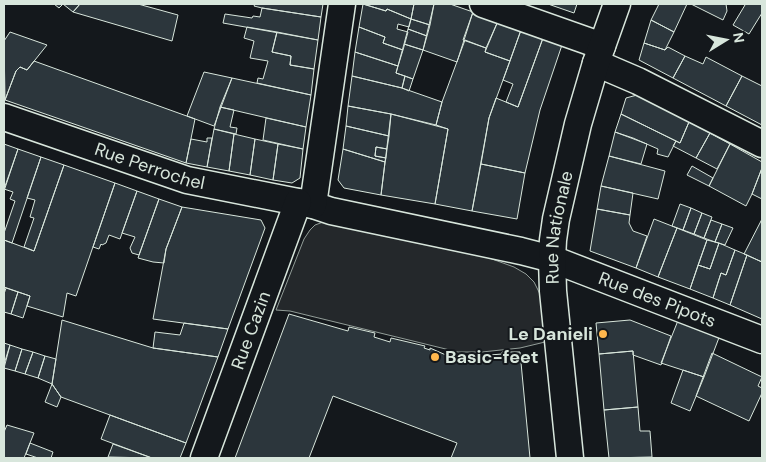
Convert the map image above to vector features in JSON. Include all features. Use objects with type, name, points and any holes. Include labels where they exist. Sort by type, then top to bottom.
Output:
[{"type":"street","name":"Rue Cazin","points":[[204,458],[305,204],[342,4]]},
{"type":"street","points":[[483,4],[599,54],[622,73],[762,144]]},
{"type":"street","name":"Rue Nationale","points":[[570,458],[555,308],[552,259],[554,226],[570,153],[599,54],[617,4]]},
{"type":"street","name":"Rue Perrochel","points":[[4,116],[187,180],[305,204],[552,259]]},
{"type":"street","name":"Rue des Pipots","points":[[552,259],[762,340]]},
{"type":"shaded area","points":[[326,221],[456,246],[514,267],[526,274],[534,282],[541,296],[545,342],[520,348],[482,352],[458,352],[290,311],[276,310],[304,239],[315,225]]},
{"type":"building","points":[[54,4],[63,4],[59,8]]},
{"type":"building","points":[[63,4],[80,4],[73,12]]},
{"type":"building","points":[[80,4],[138,4],[178,15],[172,41],[73,12]]},
{"type":"building","points":[[255,4],[323,4],[321,17],[262,8],[254,6]]},
{"type":"building","points":[[363,4],[386,11],[387,9],[411,19],[409,27],[398,24],[397,29],[408,32],[403,50],[383,43],[385,37],[359,27]]},
{"type":"building","points":[[363,4],[414,4],[411,19],[387,9],[386,11]]},
{"type":"building","points":[[414,4],[434,4],[430,25],[411,19]]},
{"type":"building","points":[[434,4],[450,4],[473,12],[457,62],[423,50]]},
{"type":"building","points":[[548,4],[577,4],[574,13]]},
{"type":"building","points":[[659,4],[687,4],[674,32],[651,20]]},
{"type":"building","points":[[691,4],[726,4],[727,11],[723,20]]},
{"type":"building","points":[[743,4],[762,4],[762,13],[749,34],[733,25],[745,5]]},
{"type":"building","points":[[262,8],[321,17],[318,40],[223,23],[225,14],[252,18],[253,16],[260,17]]},
{"type":"building","points":[[473,12],[498,21],[486,48],[463,40]]},
{"type":"building","points":[[411,19],[430,25],[427,36],[408,29]]},
{"type":"building","points":[[651,20],[674,32],[665,50],[644,43]]},
{"type":"building","points":[[498,21],[521,30],[510,61],[485,52]]},
{"type":"building","points":[[247,27],[277,32],[272,52],[291,56],[290,65],[314,69],[311,95],[257,83],[258,78],[263,79],[268,61],[250,58],[254,41],[244,38]]},
{"type":"building","points":[[359,27],[385,37],[383,43],[403,50],[398,66],[355,52]]},
{"type":"building","points":[[408,29],[427,36],[423,50],[404,44]]},
{"type":"building","points":[[521,30],[543,38],[518,107],[506,102],[513,84],[503,80]]},
{"type":"building","points":[[10,32],[47,45],[27,70],[20,67],[16,71],[5,100],[4,41]]},
{"type":"building","points":[[277,32],[318,40],[314,69],[290,65],[291,56],[272,52]]},
{"type":"building","points":[[543,38],[562,45],[540,110],[525,173],[481,164],[489,118],[496,98],[518,107]]},
{"type":"building","points":[[465,40],[486,48],[485,52],[510,61],[489,118],[472,211],[435,204],[448,129],[436,125],[442,102]]},
{"type":"building","points":[[644,43],[665,50],[668,47],[685,56],[673,78],[639,60]]},
{"type":"building","points":[[404,44],[423,50],[413,79],[396,73]]},
{"type":"building","points":[[355,52],[398,66],[396,73],[405,76],[402,88],[352,76]]},
{"type":"building","points":[[685,56],[703,64],[706,57],[742,76],[726,106],[673,78]]},
{"type":"building","points":[[34,61],[195,119],[186,163],[5,100],[16,71],[20,67],[27,70]]},
{"type":"building","points":[[204,72],[232,78],[214,126],[187,116]]},
{"type":"building","points":[[352,76],[402,88],[442,102],[436,125],[348,106]]},
{"type":"building","points":[[405,76],[413,79],[409,91],[402,88]]},
{"type":"building","points":[[742,76],[762,86],[762,125],[726,106]]},
{"type":"building","points":[[232,78],[311,95],[306,127],[220,107]]},
{"type":"building","points":[[637,95],[689,122],[680,143],[621,114],[626,98]]},
{"type":"building","points":[[348,106],[391,114],[389,136],[346,126]]},
{"type":"building","points":[[220,107],[234,110],[230,127],[237,128],[236,134],[214,129]]},
{"type":"building","points":[[391,114],[448,129],[435,204],[381,195]]},
{"type":"building","points":[[621,114],[676,141],[668,157],[657,154],[658,149],[615,132]]},
{"type":"building","points":[[266,118],[306,127],[303,149],[263,140]]},
{"type":"building","points":[[689,122],[710,133],[696,158],[673,146],[676,141],[680,143]]},
{"type":"building","points":[[346,126],[389,136],[387,149],[376,147],[375,156],[386,158],[385,162],[343,149]]},
{"type":"building","points":[[214,129],[234,134],[229,171],[207,167]]},
{"type":"building","points":[[615,132],[647,144],[641,164],[609,156]]},
{"type":"building","points":[[710,133],[730,144],[717,169],[696,158]]},
{"type":"building","points":[[234,134],[255,139],[250,175],[229,171]]},
{"type":"building","points":[[207,138],[212,138],[207,167],[186,163],[191,139],[207,142]]},
{"type":"building","points":[[255,139],[278,144],[273,180],[250,175]]},
{"type":"building","points":[[4,144],[18,149],[4,191]]},
{"type":"building","points":[[278,144],[303,149],[300,178],[292,183],[273,180]]},
{"type":"building","points":[[730,144],[762,162],[762,168],[746,206],[709,186]]},
{"type":"building","points":[[376,147],[387,149],[386,158],[375,156]]},
{"type":"building","points":[[18,149],[41,157],[12,243],[4,240],[4,233],[15,201],[10,199],[13,192],[4,189]]},
{"type":"building","points":[[343,149],[385,162],[381,195],[344,188],[338,180]]},
{"type":"building","points":[[609,156],[665,171],[658,199],[601,186]]},
{"type":"building","points":[[41,157],[64,165],[34,251],[24,247],[34,218],[30,217],[35,200],[27,198]]},
{"type":"building","points":[[481,164],[525,173],[517,219],[472,211]]},
{"type":"building","points":[[64,165],[115,183],[76,296],[67,293],[63,317],[27,306],[30,296],[4,287],[4,240],[34,251]]},
{"type":"building","points":[[692,166],[713,178],[709,186],[687,175]]},
{"type":"building","points":[[762,168],[762,199],[752,194]]},
{"type":"building","points":[[115,183],[137,191],[120,239],[109,235],[106,243],[101,244],[99,249],[93,247]]},
{"type":"building","points":[[601,186],[633,193],[630,215],[597,209]]},
{"type":"building","points":[[137,191],[159,199],[139,255],[132,253],[130,248],[135,237],[122,233]]},
{"type":"building","points":[[159,199],[182,207],[166,249],[164,263],[138,258]]},
{"type":"building","points":[[680,204],[691,208],[683,230],[672,226]]},
{"type":"building","points":[[182,207],[261,220],[265,228],[228,329],[153,319],[166,249]]},
{"type":"building","points":[[691,208],[702,213],[694,234],[683,230]]},
{"type":"building","points":[[597,209],[630,215],[629,223],[633,231],[647,236],[636,268],[590,251]]},
{"type":"building","points":[[702,213],[712,217],[704,238],[694,234]]},
{"type":"building","points":[[654,219],[677,228],[658,277],[636,268]]},
{"type":"building","points":[[762,219],[762,262],[744,254]]},
{"type":"building","points":[[711,220],[722,224],[715,242],[704,238]]},
{"type":"building","points":[[722,224],[733,228],[725,245],[715,242]]},
{"type":"building","points":[[677,228],[707,240],[690,289],[658,277]]},
{"type":"building","points":[[707,240],[719,243],[710,269],[698,265]]},
{"type":"building","points":[[719,243],[735,250],[726,275],[721,273],[713,298],[690,289],[698,265],[710,269]]},
{"type":"building","points":[[735,250],[747,255],[730,305],[713,298],[721,273],[726,275]]},
{"type":"building","points":[[747,255],[762,262],[762,319],[730,305]]},
{"type":"building","points":[[6,288],[18,292],[11,314],[4,312]]},
{"type":"building","points":[[18,292],[30,296],[23,318],[11,314]]},
{"type":"building","points":[[289,314],[348,331],[349,327],[375,333],[374,337],[390,342],[391,338],[425,346],[424,348],[430,350],[430,348],[464,363],[466,357],[502,354],[502,352],[520,352],[530,458],[451,458],[457,443],[333,396],[309,458],[235,458]]},
{"type":"building","points":[[679,318],[720,335],[704,377],[661,363]]},
{"type":"building","points":[[62,320],[153,348],[218,357],[186,443],[61,397],[52,384]]},
{"type":"building","points":[[630,320],[671,336],[661,365],[633,355],[633,351],[599,354],[596,323]]},
{"type":"building","points":[[184,323],[228,329],[218,357],[153,348],[155,332],[180,335]]},
{"type":"building","points":[[4,343],[10,345],[4,364]]},
{"type":"building","points":[[10,345],[22,349],[15,371],[4,368]]},
{"type":"building","points":[[22,349],[33,352],[25,374],[15,371]]},
{"type":"building","points":[[633,351],[638,407],[604,410],[599,354]]},
{"type":"building","points":[[33,352],[45,356],[38,378],[25,374]]},
{"type":"building","points":[[712,353],[762,377],[758,386],[762,388],[762,393],[749,421],[696,396]]},
{"type":"building","points":[[45,356],[56,359],[52,384],[38,378]]},
{"type":"building","points":[[683,370],[704,377],[690,411],[671,403]]},
{"type":"building","points":[[52,384],[61,397],[57,407],[45,402]]},
{"type":"building","points":[[638,407],[640,431],[650,431],[652,457],[609,458],[604,410]]},
{"type":"building","points":[[110,415],[186,443],[180,458],[152,458],[101,439]]},
{"type":"building","points":[[7,425],[34,433],[24,458],[4,458],[4,432]]},
{"type":"building","points":[[30,443],[53,452],[51,458],[38,458],[26,454]]},
{"type":"building","points":[[113,444],[152,458],[108,457]]},
{"type":"place","name":"Le Danieli","points":[[603,334]]},
{"type":"place","name":"Basic-feet","points":[[435,357]]}]
